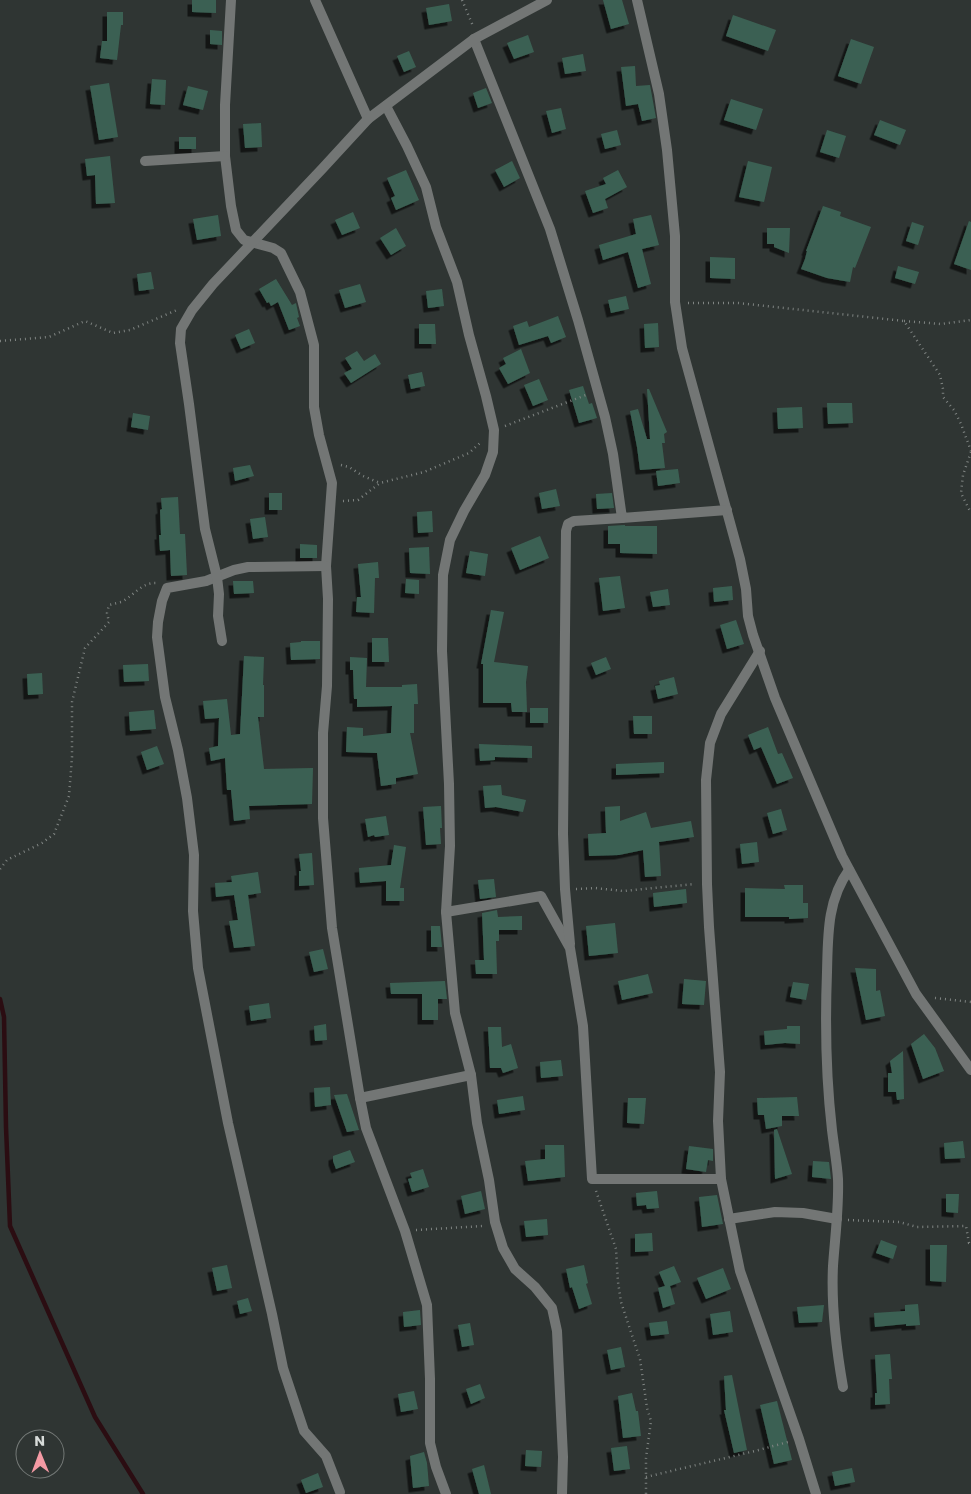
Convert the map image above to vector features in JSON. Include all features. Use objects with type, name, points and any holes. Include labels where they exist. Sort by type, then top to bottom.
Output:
[{"type":"street","points":[[231,0],[225,105],[225,156],[236,230],[244,240],[273,248],[281,253],[300,292],[314,346],[314,407],[319,435],[332,483],[326,566],[328,599],[327,686],[323,733],[323,818],[332,928],[366,1128],[405,1232],[427,1305],[430,1443],[446,1494]]},
{"type":"street","points":[[315,0],[368,119]]},
{"type":"street","points":[[222,641],[218,616],[219,594],[217,576],[205,529],[180,343],[180,329],[201,298],[368,119],[474,39],[547,0]]},
{"type":"street","points":[[637,0],[659,94],[667,150],[675,236],[674,302],[682,348],[727,510],[746,589],[748,616],[775,698],[842,856],[916,994],[971,1070]]},
{"type":"street","points":[[474,39],[550,229],[598,391],[613,454],[622,518]]},
{"type":"street","points":[[386,106],[426,187],[436,227],[457,282],[494,430],[492,452],[484,475],[450,540],[443,575],[442,651],[450,846],[446,912],[454,1013],[471,1075],[477,1123],[489,1180],[495,1222],[503,1248],[515,1269],[535,1287],[552,1308],[556,1324],[563,1458],[562,1494]]},
{"type":"street","points":[[145,161],[225,156]]},
{"type":"street","points":[[721,1179],[592,1178],[583,1026],[570,948],[563,834],[566,531],[568,524],[574,521],[727,510]]},
{"type":"street","points":[[326,566],[248,567],[206,581],[167,588],[162,601],[157,637],[165,697],[188,798],[194,855],[194,911],[198,968],[228,1123],[283,1368],[304,1431],[326,1456],[340,1492]]},
{"type":"street","points":[[760,651],[721,714],[710,743],[706,780],[709,936],[720,1072],[718,1121],[721,1179],[740,1271],[799,1439],[816,1494]]},
{"type":"street","points":[[843,1387],[836,1348],[833,1305],[833,1267],[838,1181],[831,1122],[826,1000],[832,906],[842,880],[850,870]]},
{"type":"street","points":[[446,912],[541,896],[570,948]]},
{"type":"street","points":[[360,1098],[471,1075]]},
{"type":"street","points":[[729,1218],[775,1212],[803,1213],[837,1219]]},
{"type":"path","points":[[462,0],[475,31],[474,39]]},
{"type":"path","points":[[674,302],[738,303],[941,324],[971,319]]},
{"type":"path","points":[[0,341],[49,337],[85,320],[112,333],[130,330],[177,310]]},
{"type":"path","points":[[904,321],[940,375],[943,397],[954,410],[971,452],[963,475],[962,493],[971,513]]},
{"type":"path","points":[[331,501],[358,500],[380,483],[424,472],[469,453],[494,430],[598,391]]},
{"type":"path","points":[[327,462],[349,467],[363,476],[380,483]]},
{"type":"path","points":[[0,869],[8,860],[42,843],[54,834],[69,796],[72,757],[72,702],[77,678],[85,648],[110,622],[107,612],[109,605],[122,601],[141,587],[150,583],[167,588]]},
{"type":"path","points":[[565,890],[595,888],[623,890],[707,884]]},
{"type":"path","points":[[916,994],[971,1002]]},
{"type":"path","points":[[592,1178],[616,1249],[621,1302],[640,1359],[647,1408],[651,1421],[646,1458],[646,1494]]},
{"type":"path","points":[[837,1219],[899,1222],[917,1227],[966,1226],[969,1243],[971,1242]]},
{"type":"path","points":[[405,1232],[486,1226],[495,1222]]},
{"type":"path","points":[[646,1477],[799,1439]]},
{"type":"building","points":[[192,0],[216,0],[216,13],[192,12]]},
{"type":"building","points":[[603,0],[622,0],[629,24],[611,29]]},
{"type":"building","points":[[449,4],[452,21],[429,25],[426,8]]},
{"type":"building","points":[[107,12],[123,12],[123,25],[121,25],[117,60],[100,58],[102,41],[107,41]]},
{"type":"building","points":[[733,15],[776,30],[768,51],[726,36]]},
{"type":"building","points":[[210,30],[222,31],[222,45],[210,44]]},
{"type":"building","points":[[528,35],[534,52],[514,59],[507,43]]},
{"type":"building","points":[[851,39],[874,47],[861,84],[838,76]]},
{"type":"building","points":[[409,51],[416,67],[404,72],[397,56]]},
{"type":"building","points":[[583,54],[586,71],[565,74],[562,58]]},
{"type":"building","points":[[635,66],[636,86],[650,85],[656,118],[642,121],[638,104],[626,106],[621,67]]},
{"type":"building","points":[[152,79],[166,80],[165,105],[150,104]]},
{"type":"building","points":[[109,83],[118,137],[99,140],[90,86]]},
{"type":"building","points":[[188,86],[208,91],[203,110],[183,105]]},
{"type":"building","points":[[486,88],[492,103],[478,108],[473,93]]},
{"type":"building","points":[[731,99],[763,109],[756,130],[724,120]]},
{"type":"building","points":[[561,108],[566,129],[552,133],[546,111]]},
{"type":"building","points":[[880,120],[906,130],[900,145],[874,135]]},
{"type":"building","points":[[261,123],[262,147],[245,148],[243,124]]},
{"type":"building","points":[[617,130],[621,145],[605,149],[601,134]]},
{"type":"building","points":[[827,130],[846,136],[839,158],[820,152]]},
{"type":"building","points":[[179,137],[196,137],[196,149],[179,149]]},
{"type":"building","points":[[110,156],[115,203],[96,204],[95,175],[87,176],[85,159]]},
{"type":"building","points":[[512,161],[520,178],[504,187],[495,170]]},
{"type":"building","points":[[748,161],[772,167],[764,202],[739,197]]},
{"type":"building","points":[[406,170],[419,200],[396,210],[391,198],[395,196],[387,178]]},
{"type":"building","points":[[618,170],[627,187],[605,199],[608,208],[593,213],[585,191],[606,184],[603,178]]},
{"type":"building","points":[[823,206],[841,212],[840,216],[871,227],[855,268],[853,267],[850,282],[827,278],[801,269]]},
{"type":"building","points":[[353,212],[360,228],[342,235],[335,220]]},
{"type":"building","points":[[218,215],[221,236],[197,240],[193,219]]},
{"type":"building","points":[[651,215],[659,245],[642,249],[651,284],[638,288],[628,252],[603,260],[599,245],[636,234],[633,219]]},
{"type":"building","points":[[969,221],[971,222],[971,270],[954,264]]},
{"type":"building","points":[[912,222],[924,226],[918,245],[906,241]]},
{"type":"building","points":[[396,228],[406,246],[391,255],[380,238]]},
{"type":"building","points":[[767,228],[790,228],[789,253],[774,247],[774,244],[767,244]]},
{"type":"building","points":[[710,257],[735,258],[735,279],[710,278]]},
{"type":"building","points":[[898,266],[919,272],[915,284],[895,278]]},
{"type":"building","points":[[151,272],[154,289],[139,291],[137,274]]},
{"type":"building","points":[[276,279],[292,305],[296,303],[299,317],[297,318],[300,326],[289,330],[278,302],[271,306],[269,302],[267,303],[259,289]]},
{"type":"building","points":[[360,284],[366,302],[345,308],[339,290]]},
{"type":"building","points":[[442,289],[444,306],[428,308],[426,291]]},
{"type":"building","points":[[626,296],[629,309],[611,313],[608,300]]},
{"type":"building","points":[[558,316],[566,337],[551,343],[548,336],[519,345],[513,326],[527,321],[529,327]]},
{"type":"building","points":[[658,323],[659,347],[645,348],[644,324]]},
{"type":"building","points":[[419,324],[435,324],[436,344],[419,344]]},
{"type":"building","points":[[249,329],[255,343],[241,349],[235,335]]},
{"type":"building","points":[[521,349],[530,373],[508,384],[499,368],[506,364],[503,358]]},
{"type":"building","points":[[357,351],[364,361],[375,354],[381,364],[351,383],[344,373],[352,369],[345,358]]},
{"type":"building","points":[[422,372],[425,386],[411,389],[408,375]]},
{"type":"building","points":[[539,379],[548,400],[533,406],[524,385]]},
{"type":"building","points":[[583,386],[589,404],[592,403],[597,418],[579,423],[569,390]]},
{"type":"building","points":[[647,389],[649,389],[667,432],[664,434],[665,443],[662,443],[665,468],[640,470],[630,411],[638,409],[647,439],[650,439]]},
{"type":"building","points":[[827,403],[852,403],[853,423],[828,424]]},
{"type":"building","points":[[802,407],[803,428],[778,429],[777,408]]},
{"type":"building","points":[[133,413],[150,416],[148,430],[131,427]]},
{"type":"building","points":[[250,465],[254,476],[235,481],[233,468]]},
{"type":"building","points":[[678,469],[680,483],[658,486],[656,471]]},
{"type":"building","points":[[556,489],[560,506],[542,509],[539,493]]},
{"type":"building","points":[[269,493],[282,493],[282,510],[269,510]]},
{"type":"building","points":[[612,493],[614,508],[597,509],[596,494]]},
{"type":"building","points":[[178,497],[180,534],[185,534],[187,575],[171,576],[170,550],[160,551],[161,498]]},
{"type":"building","points":[[432,511],[433,532],[418,533],[417,512]]},
{"type":"building","points":[[265,517],[268,537],[253,539],[250,519]]},
{"type":"building","points":[[608,526],[657,526],[657,554],[620,553],[620,544],[608,544]]},
{"type":"building","points":[[540,536],[549,558],[520,570],[511,548]]},
{"type":"building","points":[[300,544],[317,545],[317,558],[300,558]]},
{"type":"building","points":[[429,547],[430,574],[410,573],[409,548]]},
{"type":"building","points":[[470,551],[488,554],[485,576],[466,573]]},
{"type":"building","points":[[378,562],[379,578],[375,578],[374,613],[356,612],[357,597],[361,597],[358,564]]},
{"type":"building","points":[[620,576],[625,608],[603,611],[599,578]]},
{"type":"building","points":[[406,579],[419,580],[419,594],[405,593]]},
{"type":"building","points":[[233,581],[253,581],[254,593],[234,594]]},
{"type":"building","points":[[732,586],[733,600],[714,602],[713,588]]},
{"type":"building","points":[[668,589],[670,605],[653,607],[650,592]]},
{"type":"building","points":[[491,610],[504,612],[494,662],[528,666],[526,682],[527,712],[512,712],[511,703],[483,703],[483,664],[481,664]]},
{"type":"building","points":[[736,620],[744,644],[727,649],[720,625]]},
{"type":"building","points":[[372,638],[388,638],[389,662],[372,662]]},
{"type":"building","points":[[320,641],[320,659],[291,660],[290,643]]},
{"type":"building","points":[[244,656],[264,657],[264,717],[258,717],[264,769],[313,768],[312,804],[249,806],[250,819],[234,821],[231,790],[227,790],[225,758],[211,761],[209,748],[218,746],[219,718],[205,719],[203,701],[227,699],[231,735],[240,734]]},
{"type":"building","points":[[350,657],[367,658],[366,687],[402,687],[402,685],[417,684],[418,704],[414,704],[414,733],[410,733],[418,774],[396,778],[396,784],[381,786],[377,753],[346,752],[347,727],[363,728],[363,736],[391,733],[392,706],[357,707],[357,699],[354,699],[353,670],[350,670]]},
{"type":"building","points":[[606,657],[611,669],[596,675],[591,663]]},
{"type":"building","points":[[148,664],[149,681],[124,682],[123,665]]},
{"type":"building","points":[[42,673],[43,694],[28,695],[27,674]]},
{"type":"building","points":[[674,677],[678,694],[658,699],[655,686],[660,685],[659,681]]},
{"type":"building","points":[[530,708],[548,708],[548,723],[530,723]]},
{"type":"building","points":[[154,710],[156,729],[130,731],[129,712]]},
{"type":"building","points":[[633,716],[652,716],[652,734],[634,734]]},
{"type":"building","points":[[768,727],[778,754],[782,753],[793,778],[777,784],[761,747],[754,750],[748,735]]},
{"type":"building","points":[[479,744],[532,746],[532,758],[495,757],[495,760],[480,761]]},
{"type":"building","points":[[157,746],[164,764],[147,770],[141,752]]},
{"type":"building","points":[[664,762],[664,773],[616,775],[616,764]]},
{"type":"building","points":[[501,785],[502,795],[526,800],[523,812],[496,807],[485,808],[483,786]]},
{"type":"building","points":[[441,806],[441,844],[426,845],[423,807]]},
{"type":"building","points":[[620,806],[620,821],[646,812],[651,828],[691,821],[694,837],[659,842],[661,876],[645,877],[643,850],[619,855],[589,856],[588,834],[606,833],[605,807]]},
{"type":"building","points":[[781,809],[787,830],[773,834],[767,813]]},
{"type":"building","points":[[386,816],[389,835],[368,837],[365,819]]},
{"type":"building","points":[[757,842],[759,862],[742,864],[740,844]]},
{"type":"building","points":[[394,845],[406,847],[400,888],[404,888],[404,901],[386,901],[386,881],[360,883],[359,868],[391,865]]},
{"type":"building","points":[[312,853],[314,885],[299,886],[299,871],[301,871],[299,854]]},
{"type":"building","points":[[258,872],[261,893],[248,895],[255,946],[234,948],[229,921],[238,920],[234,895],[216,897],[215,883],[232,882],[231,876]]},
{"type":"building","points":[[494,879],[496,897],[480,899],[478,880]]},
{"type":"building","points":[[784,885],[803,885],[803,903],[808,903],[808,918],[745,917],[745,888],[785,889]]},
{"type":"building","points":[[686,889],[687,903],[654,907],[653,893]]},
{"type":"building","points":[[497,910],[498,917],[522,916],[522,930],[499,930],[499,941],[496,941],[497,974],[476,974],[475,960],[484,960],[482,913]]},
{"type":"building","points":[[615,923],[618,953],[589,956],[586,926]]},
{"type":"building","points":[[431,926],[440,926],[442,947],[431,947]]},
{"type":"building","points":[[323,949],[328,969],[314,972],[309,952]]},
{"type":"building","points":[[855,968],[876,969],[876,991],[880,990],[885,1016],[866,1020]]},
{"type":"building","points":[[648,974],[653,993],[622,1000],[618,981]]},
{"type":"building","points":[[684,979],[706,981],[704,1005],[682,1004]]},
{"type":"building","points":[[445,981],[447,999],[438,999],[438,1020],[422,1020],[422,994],[391,994],[390,983]]},
{"type":"building","points":[[793,982],[809,984],[806,1000],[790,997]]},
{"type":"building","points":[[269,1003],[271,1018],[251,1021],[249,1006]]},
{"type":"building","points":[[326,1024],[327,1040],[315,1041],[314,1026]]},
{"type":"building","points":[[787,1026],[800,1026],[800,1044],[765,1045],[764,1031],[787,1029]]},
{"type":"building","points":[[488,1027],[501,1027],[502,1047],[511,1044],[518,1068],[503,1073],[501,1068],[490,1068]]},
{"type":"building","points":[[924,1034],[935,1048],[944,1071],[923,1079],[911,1044]]},
{"type":"building","points":[[903,1051],[904,1099],[897,1100],[896,1092],[888,1092],[888,1073],[892,1073],[890,1061]]},
{"type":"building","points":[[561,1060],[563,1076],[541,1078],[540,1062]]},
{"type":"building","points":[[330,1087],[331,1105],[315,1107],[314,1088]]},
{"type":"building","points":[[347,1094],[359,1130],[347,1132],[334,1095]]},
{"type":"building","points":[[523,1096],[525,1110],[499,1114],[497,1100]]},
{"type":"building","points":[[797,1097],[799,1116],[782,1116],[782,1126],[766,1129],[764,1115],[758,1115],[757,1098]]},
{"type":"building","points":[[628,1098],[646,1098],[644,1124],[627,1123]]},
{"type":"building","points":[[777,1129],[792,1174],[775,1179],[774,1130]]},
{"type":"building","points":[[963,1141],[965,1158],[945,1159],[944,1143]]},
{"type":"building","points":[[545,1145],[564,1145],[565,1177],[528,1181],[525,1161],[545,1159]]},
{"type":"building","points":[[689,1146],[713,1149],[713,1161],[708,1160],[706,1172],[686,1169]]},
{"type":"building","points":[[350,1150],[355,1162],[336,1169],[333,1156]]},
{"type":"building","points":[[813,1161],[829,1162],[831,1179],[812,1177]]},
{"type":"building","points":[[423,1169],[429,1187],[412,1192],[408,1179],[412,1178],[410,1173]]},
{"type":"building","points":[[481,1191],[485,1209],[465,1214],[461,1196]]},
{"type":"building","points":[[657,1191],[659,1208],[647,1209],[646,1205],[637,1206],[636,1193]]},
{"type":"building","points":[[946,1194],[959,1194],[958,1213],[946,1212]]},
{"type":"building","points":[[717,1195],[723,1224],[702,1227],[699,1197]]},
{"type":"building","points":[[547,1219],[548,1235],[526,1237],[524,1221]]},
{"type":"building","points":[[652,1233],[653,1251],[635,1252],[635,1234]]},
{"type":"building","points":[[881,1240],[897,1246],[893,1259],[876,1253]]},
{"type":"building","points":[[930,1245],[947,1245],[946,1282],[930,1281]]},
{"type":"building","points":[[227,1265],[232,1288],[217,1291],[212,1268]]},
{"type":"building","points":[[584,1265],[588,1283],[586,1284],[592,1304],[579,1309],[572,1287],[570,1288],[566,1269]]},
{"type":"building","points":[[674,1266],[681,1282],[670,1286],[675,1304],[663,1308],[658,1288],[665,1286],[659,1272]]},
{"type":"building","points":[[723,1268],[731,1289],[706,1299],[697,1278]]},
{"type":"building","points":[[248,1298],[252,1311],[240,1314],[237,1301]]},
{"type":"building","points":[[918,1304],[920,1325],[906,1326],[906,1324],[875,1327],[874,1313],[905,1311],[905,1305]]},
{"type":"building","points":[[824,1305],[822,1322],[799,1323],[797,1307]]},
{"type":"building","points":[[420,1310],[421,1325],[404,1327],[403,1312]]},
{"type":"building","points":[[730,1311],[733,1332],[713,1335],[710,1314]]},
{"type":"building","points":[[667,1321],[669,1334],[651,1336],[649,1323]]},
{"type":"building","points":[[470,1323],[474,1345],[462,1347],[458,1325]]},
{"type":"building","points":[[621,1347],[625,1367],[611,1370],[607,1350]]},
{"type":"building","points":[[890,1354],[892,1379],[889,1379],[890,1404],[875,1405],[875,1393],[877,1393],[875,1355]]},
{"type":"building","points":[[732,1375],[747,1450],[734,1453],[724,1410],[726,1410],[724,1376]]},
{"type":"building","points":[[480,1384],[485,1398],[471,1404],[466,1389]]},
{"type":"building","points":[[414,1391],[418,1409],[401,1412],[398,1394]]},
{"type":"building","points":[[632,1393],[636,1411],[638,1411],[641,1436],[623,1438],[618,1396]]},
{"type":"building","points":[[777,1401],[792,1460],[774,1464],[760,1405]]},
{"type":"building","points":[[627,1446],[630,1469],[614,1471],[611,1448]]},
{"type":"building","points":[[526,1450],[542,1451],[541,1467],[525,1466]]},
{"type":"building","points":[[424,1452],[429,1486],[413,1488],[410,1456]]},
{"type":"building","points":[[484,1465],[491,1494],[479,1494],[472,1469]]},
{"type":"building","points":[[852,1468],[855,1482],[835,1486],[832,1472]]},
{"type":"building","points":[[318,1473],[323,1487],[306,1493],[301,1480]]},
{"type":"waterway","points":[[0,999],[4,1017],[10,1226],[95,1417],[143,1494]]}]
